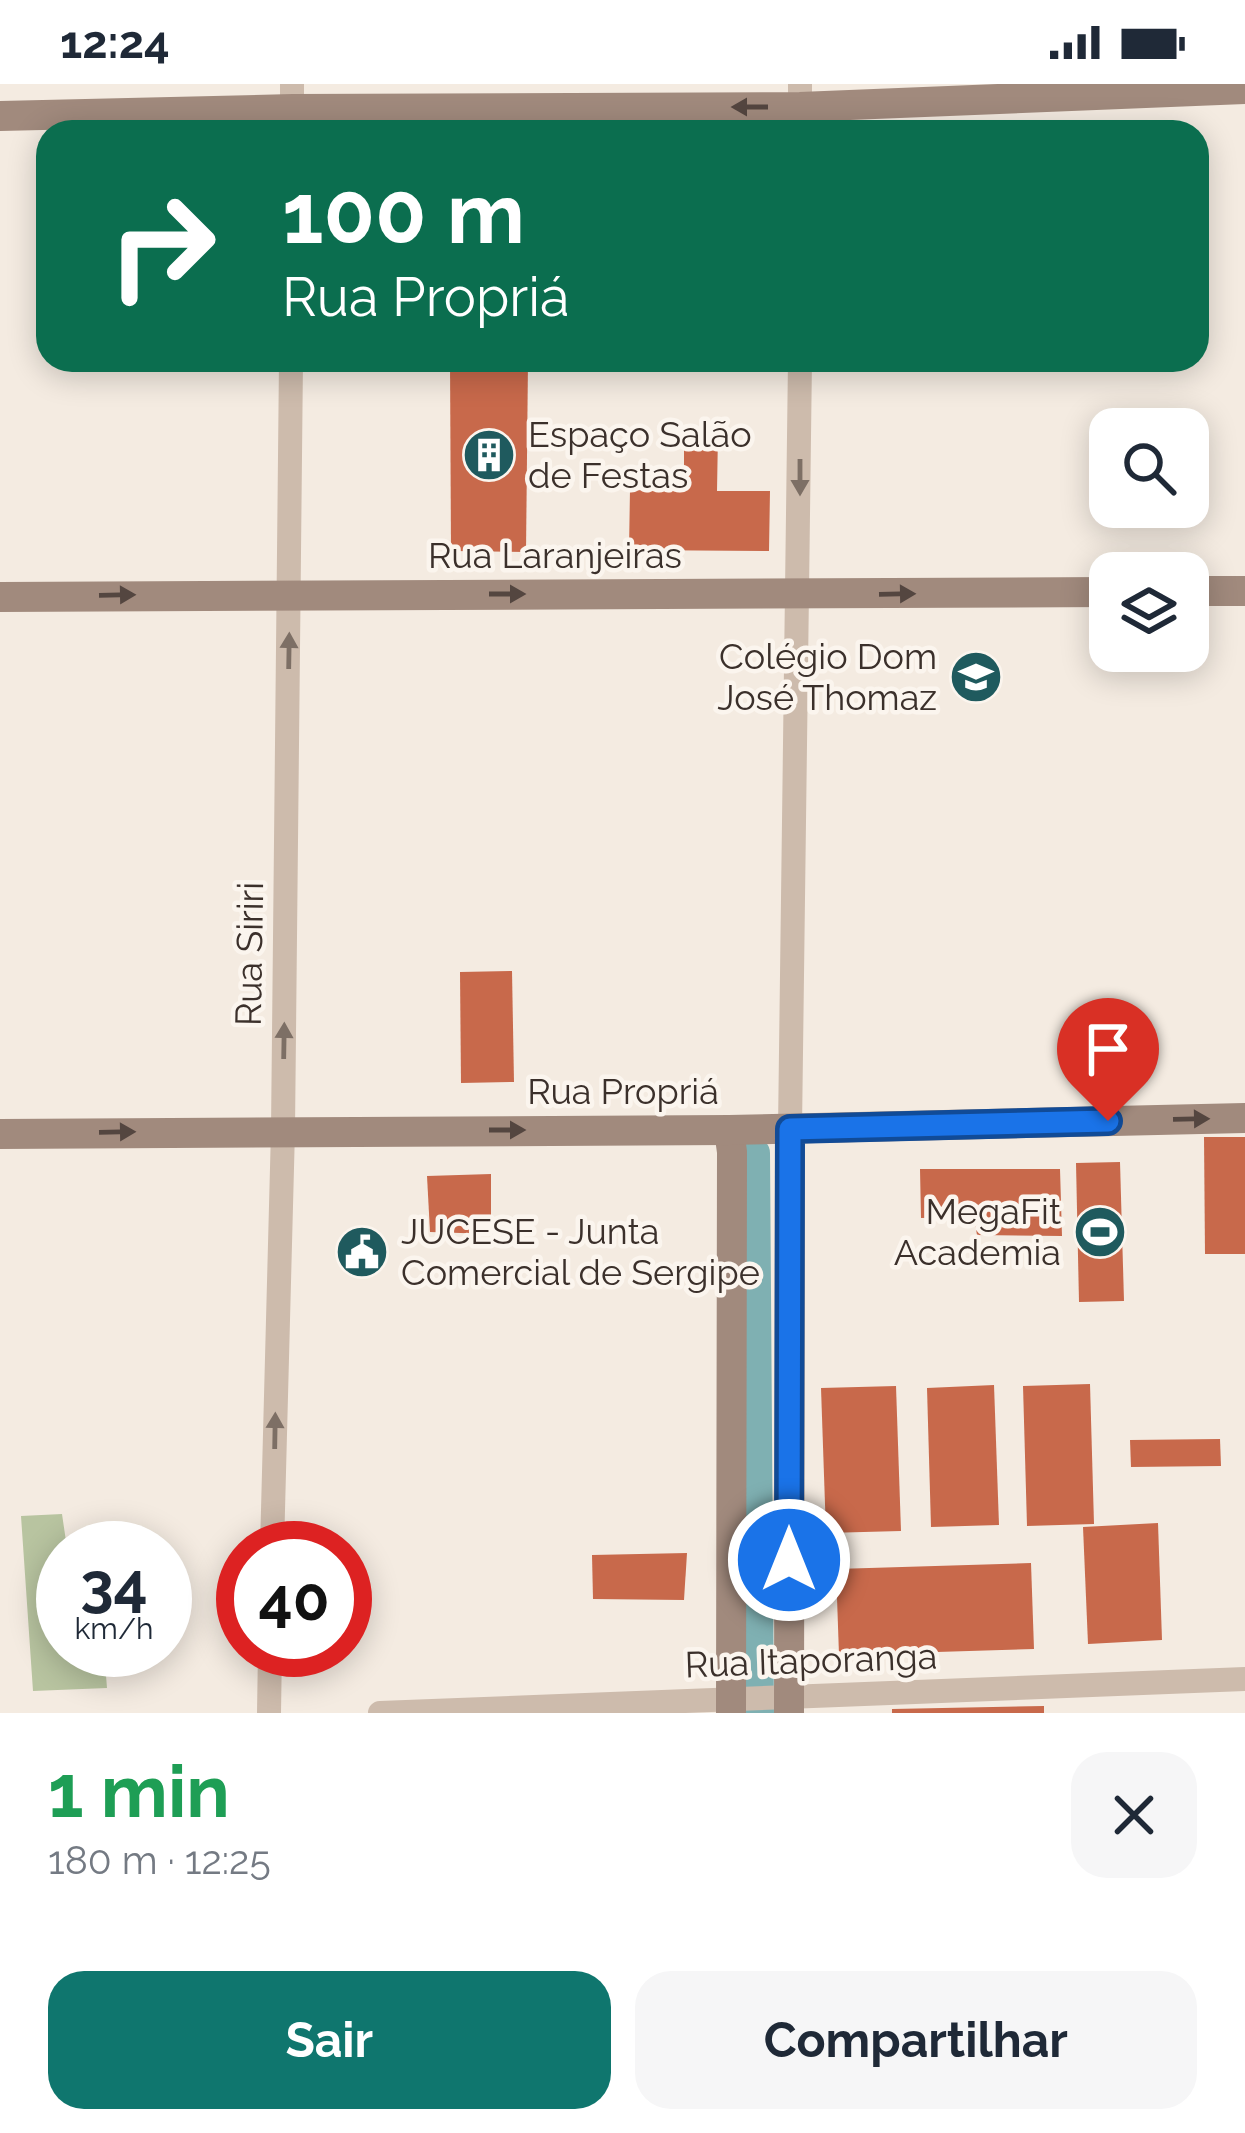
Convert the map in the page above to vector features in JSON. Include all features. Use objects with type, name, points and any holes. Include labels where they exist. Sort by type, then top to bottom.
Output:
[{"type":"street","points":[[0,116],[292,108],[800,108],[1245,89]]},
{"type":"street","name":"Rua Siriri","points":[[273,1521],[283,1130],[291,372]]},
{"type":"street","points":[[760,1703],[790,1129],[800,372]]},
{"type":"street","points":[[1209,591],[1245,591]]},
{"type":"street","name":"Rua Laranjeiras","points":[[0,597],[1089,592]]},
{"type":"street","points":[[760,1703],[737,1138],[772,1116],[790,1091]]},
{"type":"street","name":"Rua Propriá","points":[[0,1134],[283,1130],[737,1138],[790,1129],[1245,1118]]},
{"type":"street","points":[[268,1713],[269,1677]]},
{"type":"street","name":"Rua Itaporanga","points":[[380,1713],[760,1703],[1245,1679]]},
{"type":"green space","points":[[62,1514],[63,1521],[36,1521],[36,1677],[106,1677],[107,1688],[33,1691],[21,1516]]},
{"type":"building","name":"Espaço Salão de Festas","points":[[450,372],[528,372],[526,552],[451,551]]},
{"type":"building","points":[[684,432],[718,433],[717,491],[770,491],[769,551],[629,550],[630,490],[684,491]]},
{"type":"building","points":[[512,971],[514,1082],[461,1083],[460,972]]},
{"type":"building","points":[[1204,1137],[1245,1137],[1245,1254],[1205,1254]]},
{"type":"building","name":"MegaFit Academia","points":[[1120,1162],[1124,1301],[1079,1302],[1076,1163]]},
{"type":"building","points":[[920,1169],[1060,1169],[1062,1236],[977,1235],[974,1217],[921,1218]]},
{"type":"building","points":[[491,1174],[491,1234],[430,1232],[427,1176]]},
{"type":"building","points":[[1090,1384],[1094,1524],[1027,1526],[1023,1386]]},
{"type":"building","points":[[994,1385],[999,1525],[931,1527],[927,1388]]},
{"type":"building","points":[[896,1386],[901,1531],[826,1533],[821,1388]]},
{"type":"building","points":[[1220,1439],[1221,1466],[1131,1467],[1130,1440]]},
{"type":"building","points":[[1158,1523],[1162,1640],[1088,1644],[1083,1527]]},
{"type":"building","points":[[687,1553],[684,1600],[593,1599],[592,1555]]},
{"type":"building","points":[[1031,1563],[1034,1649],[839,1655],[836,1569]]},
{"type":"building","points":[[1044,1706],[1044,1713],[892,1713],[892,1709]]},
{"type":"waterway","points":[[755,1153],[759,1713]]},
{"type":"place","name":"Espaço Salão de Festas","points":[[489,455]]},
{"type":"place","name":"Colégio Dom José Thomaz","points":[[976,677]]},
{"type":"place","name":"MegaFit Academia","points":[[1100,1232]]},
{"type":"place","name":"JUCESE - Junta Comercial de Sergipe","points":[[362,1252]]},
{"type":"route","points":[[789,1560],[790,1129],[1108,1121]]}]
